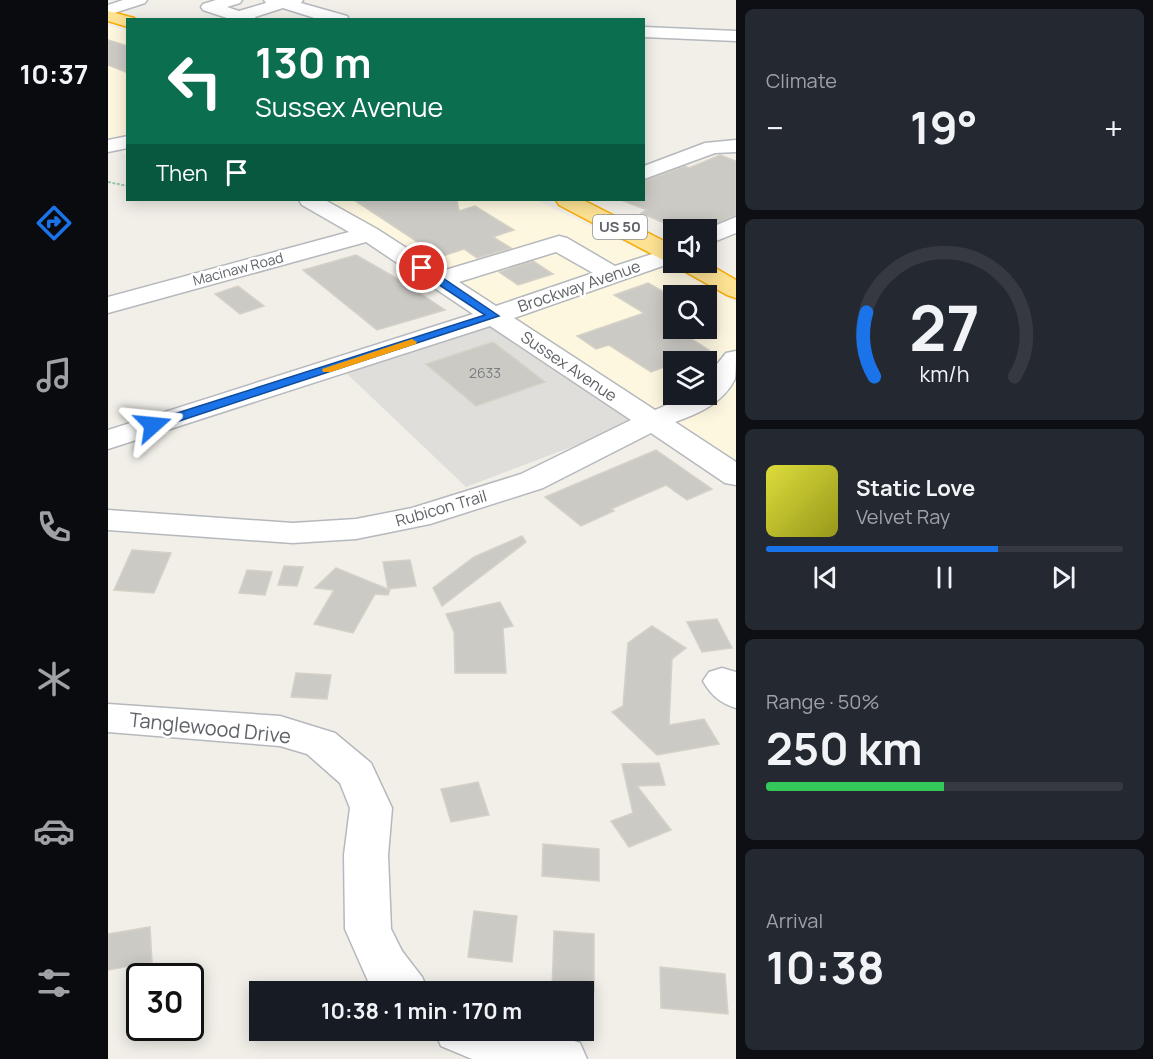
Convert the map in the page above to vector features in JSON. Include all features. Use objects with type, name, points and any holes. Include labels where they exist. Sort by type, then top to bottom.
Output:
[{"type":"highway","points":[[108,16],[126,21]]},
{"type":"highway","name":"US 50","points":[[570,201],[663,250]]},
{"type":"highway","name":"US 50","points":[[705,273],[736,290]]},
{"type":"street","points":[[234,0],[209,7],[244,18],[284,1],[333,18]]},
{"type":"street","points":[[645,32],[736,36]]},
{"type":"street","points":[[108,146],[126,142]]},
{"type":"street","points":[[645,173],[712,147],[736,146]]},
{"type":"street","name":"Sussex Avenue","points":[[312,201],[369,234],[736,476]]},
{"type":"street","points":[[717,233],[736,224]]},
{"type":"street","name":"Macinaw Road","points":[[108,305],[369,234]]},
{"type":"street","points":[[439,280],[559,243],[613,275]]},
{"type":"street","name":"Brockway Avenue","points":[[108,440],[663,261]]},
{"type":"street","name":"Rubicon Trail","points":[[108,520],[293,533],[356,529],[418,517],[531,481],[652,421],[688,407],[709,393],[736,359]]},
{"type":"street","name":"Tanglewood Drive","points":[[108,718],[280,731],[321,742],[357,774],[371,808],[366,855],[368,929],[385,966],[397,981]]},
{"type":"street","points":[[485,1041],[499,1047],[562,1059]]},
{"type":"path","points":[[108,182],[126,186]]},
{"type":"shaded area","points":[[108,25],[126,31],[126,155],[108,140]]},
{"type":"shaded area","points":[[325,201],[538,201],[663,262],[663,273],[683,273],[704,285],[663,285],[663,339],[717,339],[717,292],[736,303],[736,465]]},
{"type":"shaded area","points":[[492,319],[643,420],[466,487],[341,368]]},
{"type":"building","points":[[108,40],[126,45],[126,72],[108,65]]},
{"type":"building","points":[[720,155],[736,161],[736,215],[717,224],[717,219],[663,219],[663,223],[641,213],[647,210],[624,201],[645,201],[645,181],[685,166],[689,168]]},
{"type":"building","points":[[356,201],[457,201],[459,211],[475,206],[514,230],[493,237],[511,248],[477,258],[464,249],[440,257]]},
{"type":"building","points":[[356,255],[445,310],[377,330],[303,270]]},
{"type":"building","points":[[533,261],[553,274],[518,285],[499,272]]},
{"type":"building","points":[[648,283],[663,292],[663,339],[692,339],[709,350],[663,351],[663,367],[651,372],[609,345],[596,349],[577,336],[644,313],[614,295]]},
{"type":"building","points":[[238,286],[264,306],[240,314],[215,294]]},
{"type":"building","points":[[493,342],[545,382],[476,406],[426,364]]},
{"type":"building","points":[[656,450],[712,489],[687,500],[666,485],[611,509],[614,511],[581,526],[545,497]]},
{"type":"building","points":[[522,536],[526,542],[442,606],[433,588],[474,557]]},
{"type":"building","points":[[132,550],[171,553],[154,593],[114,590]]},
{"type":"building","points":[[410,560],[416,586],[388,589],[383,562]]},
{"type":"building","points":[[284,566],[303,567],[297,586],[278,585]]},
{"type":"building","points":[[336,568],[390,590],[388,595],[375,594],[353,633],[314,624],[334,590],[315,588]]},
{"type":"building","points":[[247,570],[272,572],[265,595],[239,593]]},
{"type":"building","points":[[500,602],[513,626],[503,628],[506,673],[455,673],[454,632],[446,614]]},
{"type":"building","points":[[717,619],[732,648],[702,652],[687,622]]},
{"type":"building","points":[[652,626],[686,648],[672,659],[669,725],[704,719],[719,744],[657,755],[612,712],[623,706],[628,643]]},
{"type":"building","points":[[296,673],[331,675],[327,699],[291,697]]},
{"type":"building","points":[[659,763],[665,785],[637,786],[671,830],[629,847],[611,821],[633,813],[622,764]]},
{"type":"building","points":[[478,782],[489,815],[451,822],[441,789]]},
{"type":"building","points":[[543,844],[599,849],[599,881],[542,876]]},
{"type":"building","points":[[474,911],[517,916],[512,962],[468,957]]},
{"type":"building","points":[[150,927],[152,962],[126,963],[126,967],[108,970],[108,934]]},
{"type":"building","points":[[554,931],[594,934],[594,981],[552,981]]},
{"type":"building","points":[[660,967],[725,974],[728,1014],[661,1008]]},
{"type":"slow traffic","points":[[327,369],[412,342]]},
{"type":"route","points":[[153,425],[493,316],[422,268]]}]
